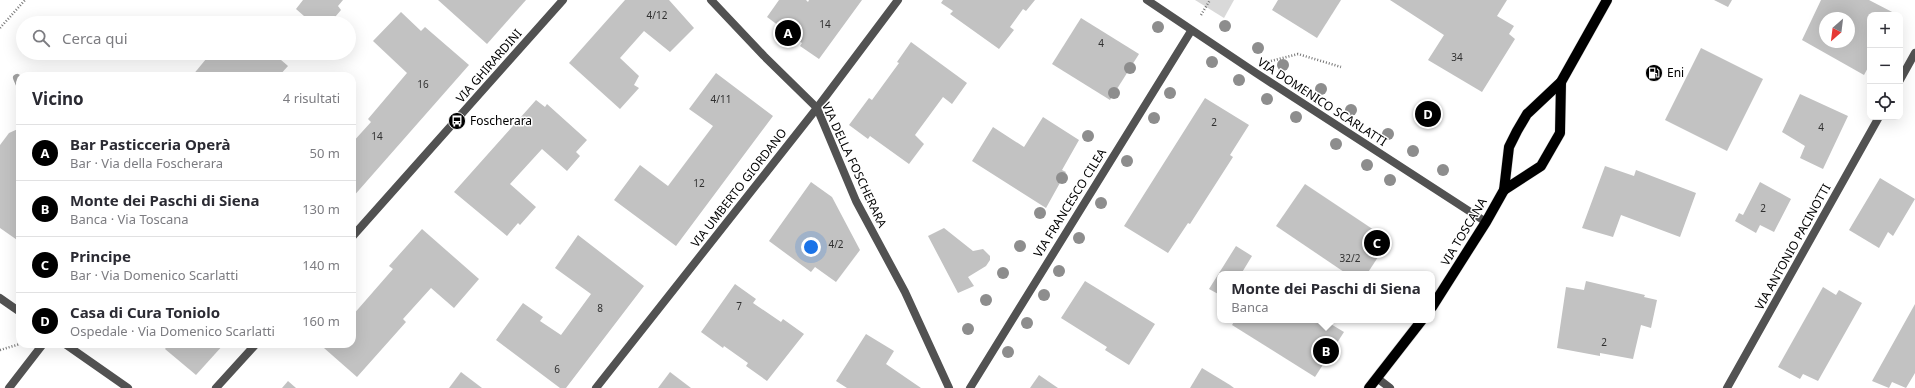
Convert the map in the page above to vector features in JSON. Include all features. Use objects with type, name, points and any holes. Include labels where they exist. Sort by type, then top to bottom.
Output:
[{"type":"main road","name":"VIA TOSCANA","points":[[1435,302],[1486,222],[1504,190],[1509,147],[1527,114],[1561,82],[1607,0]]},
{"type":"main road","name":"VIA TOSCANA","points":[[1504,190],[1541,166],[1560,133],[1561,82]]},
{"type":"main road","points":[[1369,388],[1420,323]]},
{"type":"street","name":"VIA GHIRARDINI","points":[[356,233],[563,0]]},
{"type":"street","name":"VIA DELLA FOSCHERARA","points":[[711,0],[764,56],[817,108],[856,201],[905,292],[950,388]]},
{"type":"street","name":"VIA UMBERTO GIORDANO","points":[[596,388],[817,108],[898,0]]},
{"type":"street","name":"VIA DOMENICO SCARLATTI","points":[[1146,0],[1486,222]]},
{"type":"street","name":"VIA FRANCESCO CILEA","points":[[970,388],[1192,31]]},
{"type":"street","points":[[1903,75],[1915,53]]},
{"type":"street","name":"VIA ANTONIO PACINOTTI","points":[[1727,388],[1877,120]]},
{"type":"street","points":[[0,298],[16,309]]},
{"type":"street","points":[[9,388],[40,348]]},
{"type":"street","points":[[71,348],[128,388]]},
{"type":"street","points":[[216,388],[252,348]]},
{"type":"street","points":[[1377,378],[1390,388]]},
{"type":"path","points":[[0,28],[25,0]]},
{"type":"path","points":[[1256,73],[1273,60],[1298,54],[1341,67]]},
{"type":"path","points":[[0,350],[16,345]]},
{"type":"shaded area","points":[[1195,0],[1234,0],[1224,18]]},
{"type":"building","points":[[303,0],[343,0],[338,6],[341,10],[336,16],[304,16],[296,9]]},
{"type":"building","points":[[438,0],[526,0],[487,44]]},
{"type":"building","points":[[625,0],[669,0],[694,28],[670,52],[644,31],[620,58],[639,76],[634,85],[639,88],[620,109],[569,63]]},
{"type":"building","points":[[779,0],[806,0],[808,2],[809,0],[862,0],[819,59],[800,46],[802,43],[767,17]]},
{"type":"building","points":[[943,0],[1035,0],[1026,11],[1023,9],[1010,27],[1014,30],[999,49],[950,14],[953,11],[941,3]]},
{"type":"building","points":[[1278,0],[1341,0],[1317,38],[1272,10]]},
{"type":"building","points":[[1390,0],[1507,0],[1497,16],[1514,26],[1509,34],[1515,39],[1482,92],[1428,60],[1444,35]]},
{"type":"building","points":[[1714,0],[1732,0],[1728,7]]},
{"type":"building","points":[[1821,0],[1869,0],[1892,12],[1867,12],[1867,70],[1864,75],[1802,40]]},
{"type":"building","points":[[401,12],[421,31],[425,27],[469,65],[356,193],[356,139],[371,122],[368,119],[407,73],[373,41]]},
{"type":"building","points":[[1081,18],[1139,54],[1110,100],[1052,64]]},
{"type":"building","points":[[911,42],[967,83],[952,104],[943,97],[915,135],[924,144],[909,164],[870,136],[868,139],[849,125],[869,98],[872,100],[899,63],[897,62]]},
{"type":"building","points":[[1701,48],[1763,79],[1727,151],[1665,120]]},
{"type":"building","points":[[205,60],[281,60],[288,66],[283,72],[195,72]]},
{"type":"building","points":[[716,73],[773,116],[676,246],[614,200],[640,165],[668,186],[713,126],[689,109]]},
{"type":"building","points":[[1800,94],[1848,116],[1823,169],[1800,158],[1805,146],[1782,132]]},
{"type":"building","points":[[1205,98],[1249,125],[1230,155],[1233,157],[1190,224],[1188,223],[1168,253],[1124,226]]},
{"type":"building","points":[[536,100],[545,107],[547,104],[587,140],[576,152],[580,156],[567,171],[542,149],[510,184],[536,207],[520,225],[518,223],[507,236],[454,192]]},
{"type":"building","points":[[1043,117],[1079,140],[1062,170],[1066,172],[1046,208],[972,161],[993,127],[1024,147]]},
{"type":"building","points":[[16,130],[16,239],[0,228],[0,145],[9,133]]},
{"type":"building","points":[[1605,166],[1634,176],[1636,170],[1696,193],[1680,237],[1621,215],[1613,237],[1582,228]]},
{"type":"building","points":[[1880,178],[1915,199],[1893,236],[1888,232],[1879,248],[1849,230]]},
{"type":"building","points":[[811,182],[832,197],[860,250],[836,282],[815,267],[811,272],[769,241]]},
{"type":"building","points":[[1760,182],[1791,199],[1774,232],[1760,225],[1756,233],[1735,221],[1739,213],[1743,215]]},
{"type":"building","points":[[1305,184],[1389,240],[1369,271],[1343,271],[1276,226]]},
{"type":"building","points":[[944,228],[973,251],[983,249],[990,256],[990,260],[986,266],[968,277],[974,286],[958,293],[928,236]]},
{"type":"building","points":[[422,229],[479,279],[454,308],[431,288],[403,319],[406,322],[357,377],[324,348],[356,348],[356,311],[393,269],[389,266]]},
{"type":"building","points":[[578,235],[644,286],[566,388],[560,388],[496,340],[523,303],[543,317],[540,321],[561,335],[591,294],[555,268]]},
{"type":"building","points":[[1236,246],[1252,256],[1243,271],[1220,271]]},
{"type":"building","points":[[1217,276],[1217,293],[1209,289]]},
{"type":"building","points":[[1085,281],[1155,324],[1129,365],[1105,350],[1107,347],[1061,318]]},
{"type":"building","points":[[1586,281],[1645,295],[1644,297],[1657,300],[1651,328],[1641,325],[1633,359],[1600,353],[1600,356],[1557,348],[1566,287],[1584,290]]},
{"type":"building","points":[[735,284],[756,299],[753,303],[781,322],[783,319],[804,334],[767,381],[746,366],[748,363],[724,346],[723,348],[701,332]]},
{"type":"building","points":[[1823,287],[1836,295],[1839,290],[1862,303],[1818,381],[1803,374],[1800,379],[1778,367]]},
{"type":"building","points":[[1915,304],[1915,373],[1906,388],[1892,382],[1889,388],[1872,381]]},
{"type":"building","points":[[1233,323],[1329,323],[1344,332],[1315,377],[1232,325]]},
{"type":"building","points":[[866,334],[894,351],[886,364],[921,388],[847,388],[836,381]]},
{"type":"building","points":[[166,348],[220,348],[196,375],[165,349]]},
{"type":"building","points":[[1202,368],[1230,385],[1234,388],[1190,388]]},
{"type":"building","points":[[461,372],[482,388],[449,388]]},
{"type":"building","points":[[670,372],[691,388],[658,388]]},
{"type":"building","points":[[1039,375],[1058,388],[1030,388]]},
{"type":"building","points":[[288,381],[296,388],[282,388]]},
{"type":"place","name":"Bar Pasticceria Operà","points":[[788,33]]},
{"type":"place","name":"Eni","points":[[1654,73]]},
{"type":"place","name":"Casa di Cura Toniolo","points":[[1428,114]]},
{"type":"place","name":"Foscherara","points":[[457,121]]},
{"type":"place","name":"Principe","points":[[1377,243]]},
{"type":"place","name":"Monte dei Paschi di Siena","points":[[1326,351]]}]
